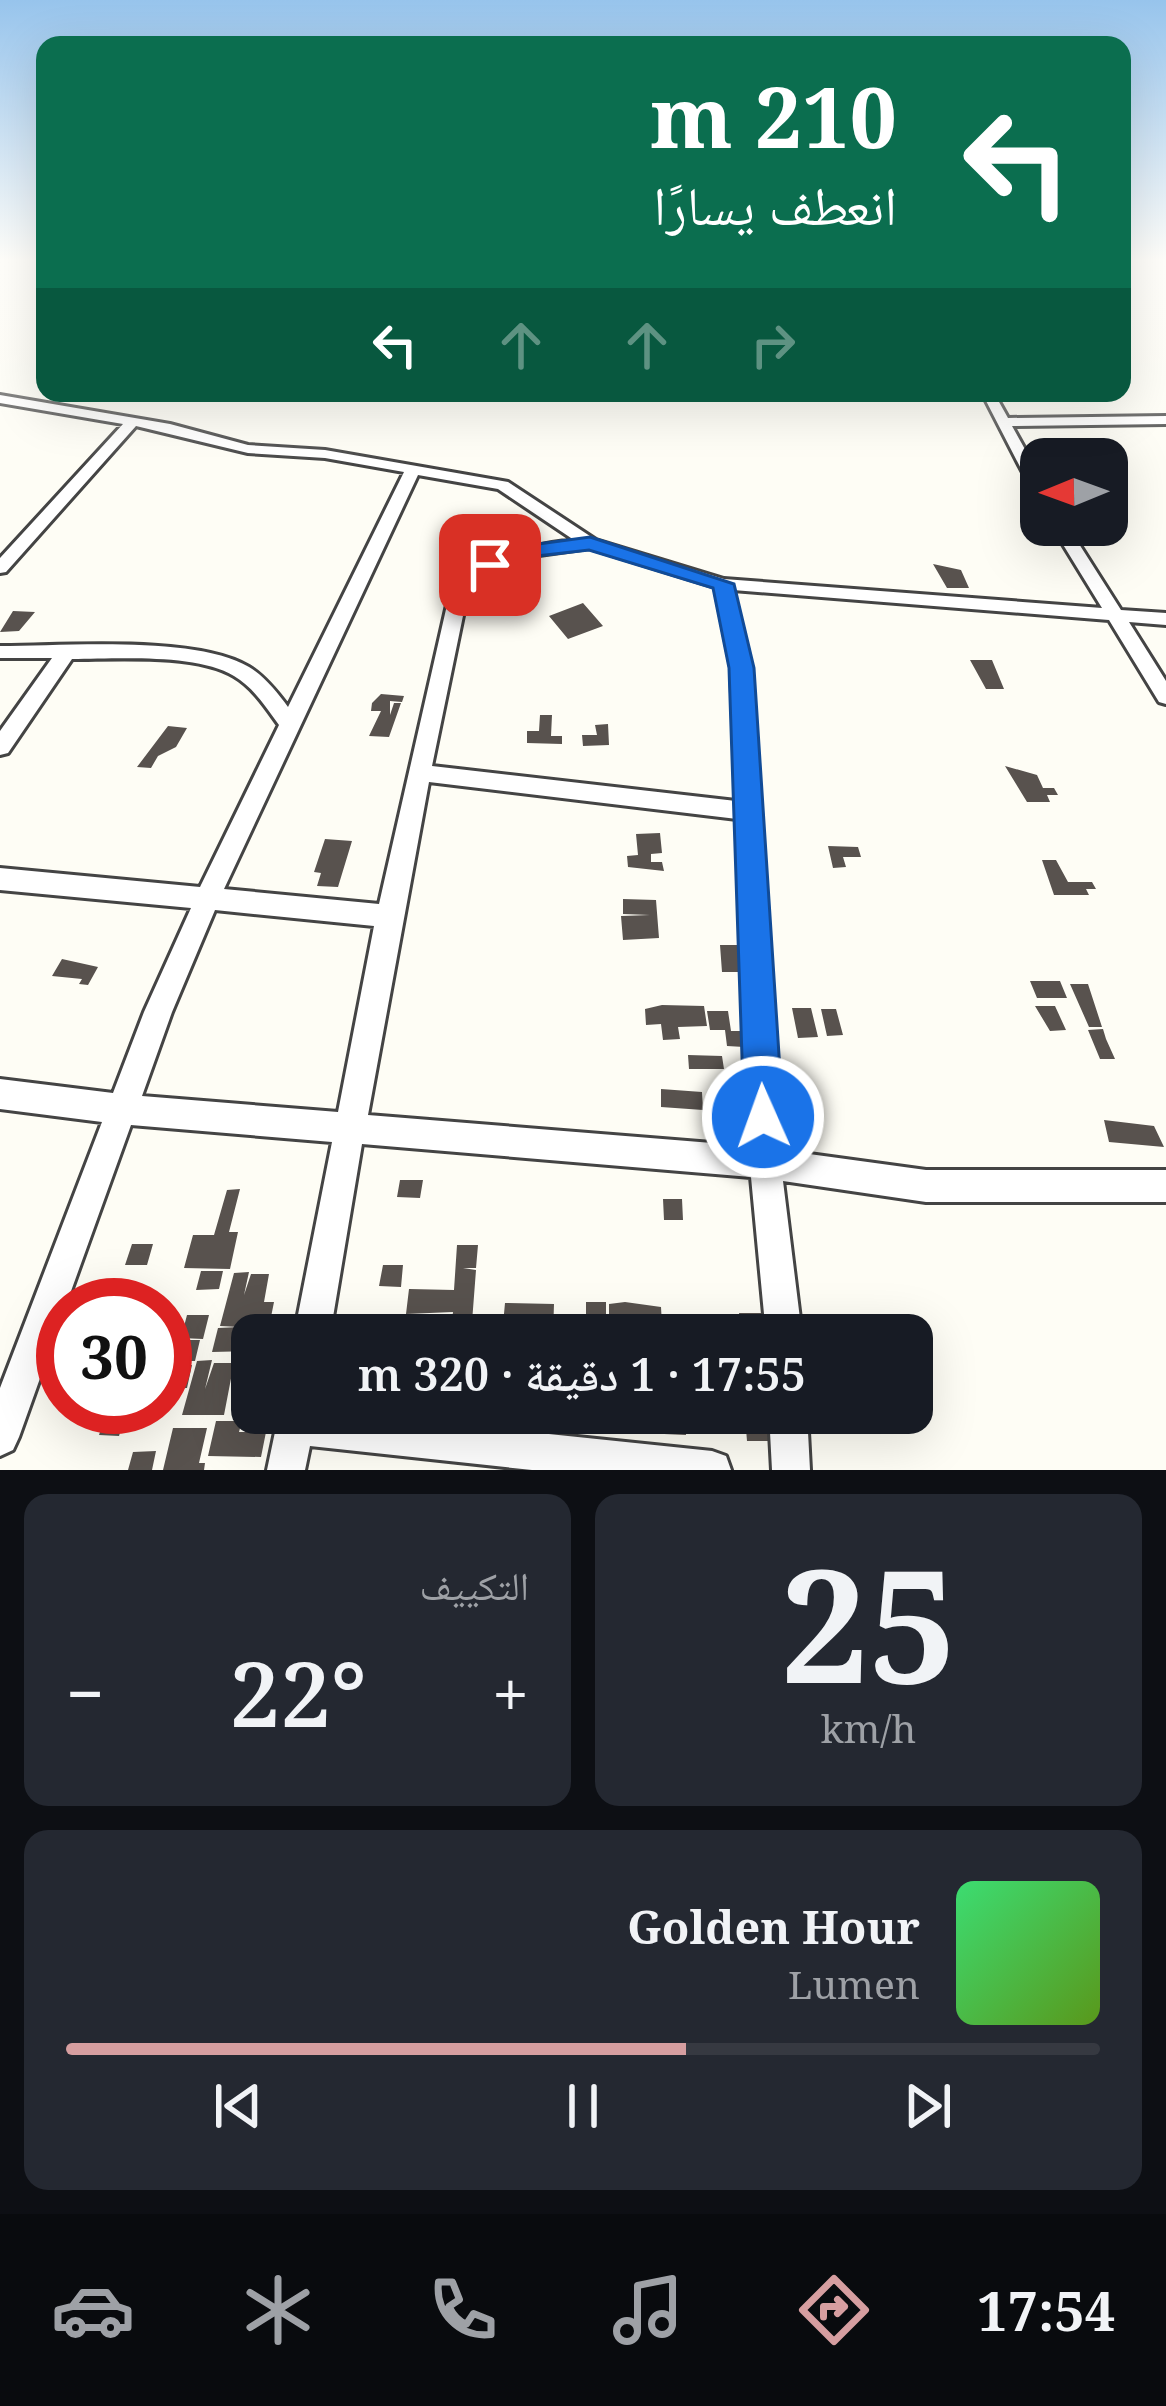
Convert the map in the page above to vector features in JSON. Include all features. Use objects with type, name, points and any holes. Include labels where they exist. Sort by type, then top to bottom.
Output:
[{"type":"street","points":[[0,400],[133,421],[248,449],[325,454],[411,473],[503,485],[590,543],[723,584],[1166,619]]},
{"type":"street","points":[[993,402],[1020,452]]},
{"type":"street","points":[[1004,422],[1166,420]]},
{"type":"street","points":[[0,568],[133,421]]},
{"type":"street","points":[[0,1437],[120,1109],[206,902],[411,473]]},
{"type":"street","points":[[316,1314],[389,916],[456,605],[490,565],[524,551],[590,543]]},
{"type":"street","points":[[1072,546],[1166,697]]},
{"type":"street","points":[[723,584],[741,668],[765,1162],[782,1314]]},
{"type":"street","points":[[0,652],[231,666],[255,681],[290,724]]},
{"type":"street","points":[[0,747],[67,653]]},
{"type":"street","points":[[421,772],[747,811]]},
{"type":"street","points":[[0,879],[389,916]]},
{"type":"street","points":[[0,1094],[120,1109],[765,1162],[926,1186],[1166,1186]]},
{"type":"street","points":[[286,1470],[293,1434]]},
{"type":"street","points":[[370,1434],[503,1459],[712,1470]]},
{"type":"street","points":[[789,1434],[791,1470]]},
{"type":"building","points":[[933,564],[961,570],[969,588],[947,588]]},
{"type":"building","points":[[583,603],[603,626],[568,639],[549,616]]},
{"type":"building","points":[[13,611],[35,612],[19,631],[0,632]]},
{"type":"building","points":[[970,660],[992,660],[1004,689],[986,689]]},
{"type":"building","points":[[381,694],[404,696],[402,702],[390,701],[390,715],[394,703],[401,703],[389,737],[369,736],[381,711],[371,711],[372,703]]},
{"type":"building","points":[[540,715],[552,715],[551,736],[562,736],[562,744],[527,743],[527,731],[539,731]]},
{"type":"building","points":[[608,724],[609,745],[583,746],[582,735],[597,735],[595,725]]},
{"type":"building","points":[[168,726],[187,728],[176,747],[158,756],[151,768],[137,767]]},
{"type":"building","points":[[1005,766],[1037,775],[1043,788],[1054,788],[1058,795],[1047,795],[1050,802],[1027,802]]},
{"type":"building","points":[[660,833],[662,853],[651,854],[651,862],[662,862],[664,871],[628,867],[627,856],[638,855],[636,834]]},
{"type":"building","points":[[325,839],[352,841],[338,887],[317,886],[321,873],[314,872]]},
{"type":"building","points":[[828,846],[858,847],[861,857],[843,857],[846,867],[833,868]]},
{"type":"building","points":[[1042,860],[1056,860],[1068,882],[1092,882],[1096,889],[1086,889],[1089,895],[1054,895]]},
{"type":"building","points":[[623,899],[656,900],[659,938],[623,940],[621,916],[650,915],[623,914]]},
{"type":"building","points":[[720,945],[741,945],[741,972],[722,972]]},
{"type":"building","points":[[62,959],[98,967],[88,985],[79,984],[82,979],[52,976]]},
{"type":"building","points":[[1030,981],[1060,981],[1067,998],[1037,998]]},
{"type":"building","points":[[1070,984],[1088,984],[1102,1027],[1089,1027]]},
{"type":"building","points":[[704,1006],[707,1026],[678,1027],[680,1039],[663,1040],[661,1024],[646,1025],[645,1009]]},
{"type":"building","points":[[1035,1006],[1055,1006],[1066,1030],[1050,1031]]},
{"type":"building","points":[[792,1008],[811,1008],[818,1037],[798,1038]]},
{"type":"building","points":[[821,1009],[836,1009],[843,1035],[827,1036]]},
{"type":"building","points":[[707,1011],[728,1011],[731,1031],[743,1031],[744,1047],[727,1046],[725,1030],[710,1030]]},
{"type":"building","points":[[1103,1029],[1115,1059],[1100,1059],[1088,1030]]},
{"type":"building","points":[[688,1055],[722,1056],[724,1069],[689,1069]]},
{"type":"building","points":[[661,1089],[702,1092],[703,1110],[661,1107]]},
{"type":"building","points":[[1104,1120],[1154,1126],[1164,1147],[1109,1142]]},
{"type":"building","points":[[400,1180],[423,1180],[420,1198],[397,1197]]},
{"type":"building","points":[[240,1189],[229,1232],[238,1232],[230,1269],[184,1268],[193,1235],[214,1235],[227,1190]]},
{"type":"building","points":[[663,1199],[682,1199],[683,1220],[664,1220]]},
{"type":"building","points":[[132,1244],[153,1244],[147,1265],[125,1265]]},
{"type":"building","points":[[457,1245],[478,1245],[476,1268],[463,1268],[476,1270],[473,1314],[406,1314],[409,1289],[454,1290]]},
{"type":"building","points":[[383,1265],[403,1265],[401,1287],[379,1286]]},
{"type":"building","points":[[201,1271],[223,1271],[219,1289],[196,1290]]},
{"type":"building","points":[[249,1272],[244,1295],[251,1274],[269,1274],[264,1302],[274,1302],[272,1314],[231,1314],[231,1327],[220,1326],[234,1273]]},
{"type":"building","points":[[586,1302],[606,1302],[606,1314],[586,1314]]},
{"type":"building","points":[[505,1303],[554,1304],[554,1314],[504,1314]]},
{"type":"building","points":[[609,1304],[661,1307],[661,1314],[609,1314]]},
{"type":"building","points":[[192,1315],[209,1315],[203,1339],[192,1338]]},
{"type":"building","points":[[231,1327],[231,1352],[212,1352],[218,1328]]},
{"type":"building","points":[[192,1340],[200,1340],[195,1361]]},
{"type":"building","points":[[212,1360],[205,1389],[214,1363],[231,1363],[224,1415],[192,1415],[197,1361]]},
{"type":"building","points":[[216,1421],[231,1421],[231,1434],[266,1434],[261,1457],[208,1456]]},
{"type":"building","points":[[207,1428],[199,1463],[205,1463],[204,1470],[163,1470],[172,1434]]},
{"type":"building","points":[[746,1434],[768,1434],[769,1441],[747,1441]]},
{"type":"building","points":[[156,1451],[152,1470],[128,1470],[133,1452]]},
{"type":"route","points":[[490,565],[524,551],[590,543],[723,584],[731,602],[741,668],[763,1117]]}]
